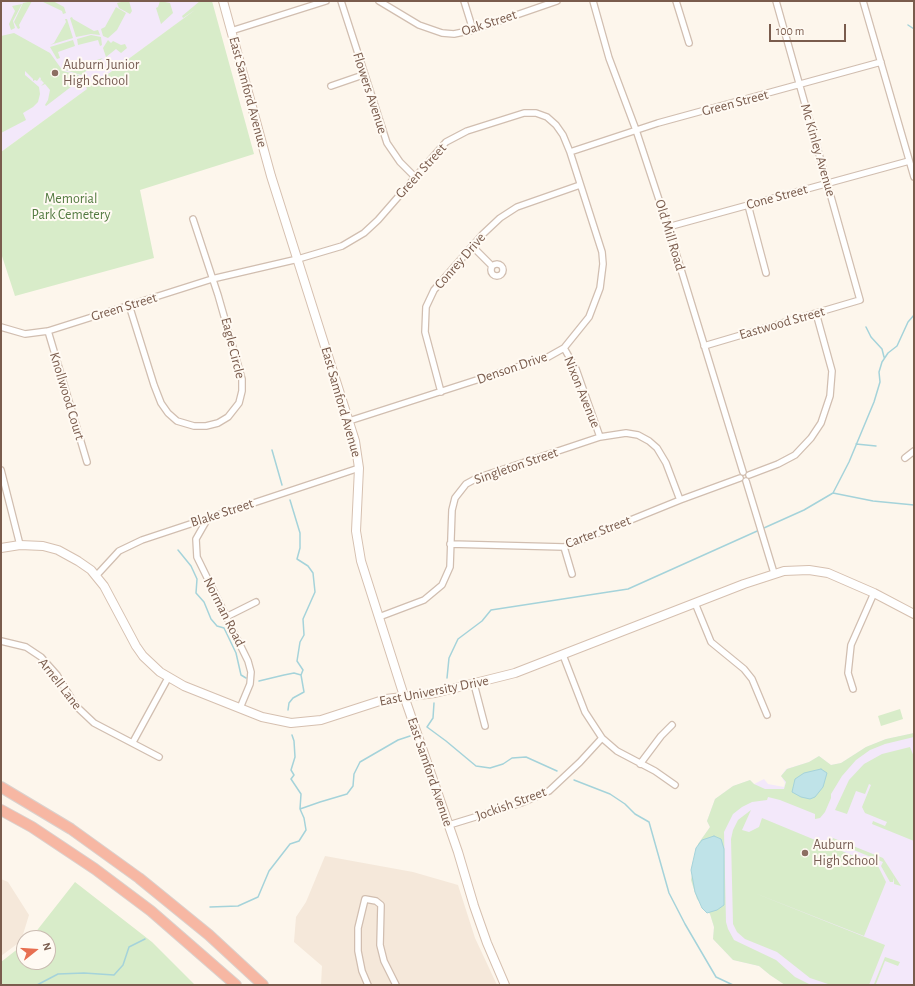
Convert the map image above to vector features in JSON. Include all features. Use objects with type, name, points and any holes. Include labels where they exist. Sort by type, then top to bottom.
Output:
[{"type":"highway","points":[[1,787],[71,830],[139,878],[209,935],[263,985]]},
{"type":"highway","points":[[1,810],[32,827],[95,869],[156,916],[236,985]]},
{"type":"street","name":"East Samford Avenue","points":[[223,1],[271,176],[349,421],[359,468],[356,513],[361,561],[404,696],[449,825],[486,943],[505,985]]},
{"type":"street","points":[[231,31],[326,1]]},
{"type":"street","name":"Flowers Avenue","points":[[341,1],[363,75],[387,143],[400,162],[415,177]]},
{"type":"street","name":"Oak Street","points":[[379,1],[430,30],[454,34],[473,30],[557,1]]},
{"type":"street","points":[[464,1],[473,30]]},
{"type":"street","name":"Old Mill Road","points":[[593,1],[609,58],[636,130],[668,227],[743,472]]},
{"type":"street","points":[[676,1],[689,43]]},
{"type":"street","name":"Mc Kinley Avenue","points":[[776,1],[860,300]]},
{"type":"street","points":[[863,1],[914,177]]},
{"type":"street","name":"Green Street","points":[[1,328],[25,334],[48,330],[212,279],[298,259],[342,246],[354,240],[378,220],[446,142],[467,131],[524,113],[536,113],[547,117],[563,136],[570,152],[587,145],[658,123],[800,86],[881,62]]},
{"type":"street","points":[[331,86],[363,75]]},
{"type":"street","name":"Denson Drive","points":[[349,421],[535,363],[564,348],[585,323],[592,311],[600,288],[602,276],[602,252],[598,234],[580,185],[570,152]]},
{"type":"street","name":"Cone Street","points":[[668,227],[909,161]]},
{"type":"street","name":"Conrey Drive","points":[[441,392],[425,332],[426,307],[434,290],[495,222],[516,207],[580,185]]},
{"type":"street","points":[[748,205],[766,273]]},
{"type":"street","name":"Eagle Circle","points":[[129,305],[154,385],[161,403],[168,413],[177,421],[188,425],[206,426],[218,423],[228,417],[236,408],[241,397],[242,379],[193,219]]},
{"type":"street","points":[[472,246],[492,266]]},
{"type":"street","name":"Eastwood Street","points":[[704,346],[860,300]]},
{"type":"street","points":[[749,475],[778,464],[795,455],[812,438],[821,423],[830,396],[832,371],[816,313]]},
{"type":"street","name":"Knollwood Court","points":[[48,330],[87,462]]},
{"type":"street","name":"Nixon Avenue","points":[[564,348],[576,369],[583,386],[600,437]]},
{"type":"street","name":"Singleton Street","points":[[379,617],[418,603],[438,590],[448,573],[452,510],[455,498],[466,484],[477,478],[600,437],[626,432],[649,440],[660,453],[680,500]]},
{"type":"street","points":[[906,458],[914,451]]},
{"type":"street","name":"Blake Street","points":[[96,576],[119,552],[130,545],[359,468]]},
{"type":"street","points":[[1,470],[20,545]]},
{"type":"street","points":[[746,481],[740,478],[739,475],[743,472],[747,472],[749,475]]},
{"type":"street","points":[[749,475],[748,480],[746,481],[774,573]]},
{"type":"street","name":"Carter Street","points":[[450,544],[564,547],[680,500],[740,478]]},
{"type":"street","name":"Norman Road","points":[[208,518],[196,539],[197,557],[248,661],[251,672],[250,684],[240,708]]},
{"type":"street","name":"East University Drive","points":[[1,548],[20,545],[43,546],[58,550],[78,560],[96,576],[108,591],[143,656],[168,678],[240,708],[276,721],[306,723],[321,720],[381,700],[435,693],[515,673],[774,573],[796,569],[828,573],[874,593],[914,614]]},
{"type":"street","points":[[564,547],[572,574]]},
{"type":"street","points":[[853,689],[848,673],[850,644],[874,593]]},
{"type":"street","points":[[226,617],[256,602]]},
{"type":"street","points":[[695,603],[711,642],[744,669],[752,679],[767,715]]},
{"type":"street","name":"Arnell Lane","points":[[1,641],[26,647],[41,657],[53,670],[69,696],[85,715],[110,732],[133,742],[159,757]]},
{"type":"street","points":[[563,655],[585,712],[602,738],[616,751],[655,771],[675,785]]},
{"type":"street","points":[[133,742],[168,678]]},
{"type":"street","points":[[474,684],[485,726]]},
{"type":"street","points":[[640,764],[661,736],[672,725]]},
{"type":"street","name":"Jockish Street","points":[[449,825],[521,803],[549,791],[580,762],[602,738]]},
{"type":"street","points":[[368,985],[362,971],[358,951],[358,928],[365,899],[376,901],[381,905],[380,945],[384,961],[396,985]]},
{"type":"shaded area","name":"Auburn Junior High School","points":[[1,1],[208,1],[1,152]]},
{"type":"shaded area","name":"Auburn High School","points":[[914,733],[914,985],[785,985],[759,966],[733,960],[713,939],[714,927],[710,914],[697,899],[691,880],[698,844],[710,827],[707,821],[715,799],[733,786],[750,780],[754,784],[764,779],[768,784],[784,787],[785,783],[781,776],[786,769],[809,762],[819,756],[831,765],[841,763],[866,747],[886,739]]},
{"type":"shaded area","points":[[325,856],[413,872],[458,885],[475,938],[497,985],[321,985],[322,966],[294,942],[296,917],[306,902]]},
{"type":"shaded area","points":[[1,879],[8,882],[29,915],[24,930],[16,930],[16,945],[1,956]]},
{"type":"green space","points":[[32,1],[19,25],[20,28],[18,29],[14,22],[23,3]]},
{"type":"green space","points":[[41,1],[53,1],[64,7],[66,13],[63,14],[62,11]]},
{"type":"green space","points":[[129,1],[132,11],[130,14],[119,8],[117,3]]},
{"type":"green space","points":[[160,1],[170,3],[173,13],[161,24],[156,8],[158,7]]},
{"type":"green space","name":"Memorial Park Cemetery","points":[[200,1],[212,1],[254,154],[140,190],[154,258],[15,296],[1,253],[1,152],[87,89],[85,84],[91,82],[93,85],[195,10],[183,18],[182,16]]},
{"type":"green space","points":[[22,4],[13,21],[15,28],[11,30],[9,24],[15,11],[12,6]]},
{"type":"green space","points":[[116,7],[126,13],[117,30],[108,38],[103,36],[101,29],[105,27]]},
{"type":"green space","points":[[72,17],[94,31],[98,30],[100,35],[91,34],[76,37],[70,18]]},
{"type":"green space","points":[[65,19],[67,19],[73,38],[50,45],[54,43],[66,22]]},
{"type":"green space","points":[[14,33],[50,53],[63,71],[79,75],[75,81],[76,83],[46,106],[45,105],[48,100],[50,90],[45,84],[41,86],[44,83],[41,80],[40,81],[40,77],[37,81],[33,81],[33,79],[25,71],[25,75],[39,87],[40,94],[38,102],[23,113],[26,120],[1,133],[1,36]]},
{"type":"green space","points":[[91,35],[101,37],[102,45],[100,46],[98,40],[78,45],[77,39]]},
{"type":"green space","points":[[73,40],[75,46],[58,52],[60,58],[57,59],[50,47]]},
{"type":"green space","points":[[108,40],[111,43],[113,41],[121,45],[125,44],[127,48],[121,53],[116,49],[106,57],[103,48]]},
{"type":"green space","points":[[103,58],[81,75],[65,70]]},
{"type":"green space","points":[[900,709],[903,719],[881,726],[878,716]]},
{"type":"green space","points":[[914,733],[914,737],[885,744],[870,750],[856,760],[842,776],[831,794],[831,798],[825,812],[820,818],[815,819],[815,814],[780,800],[768,797],[767,800],[752,802],[733,814],[724,832],[726,922],[728,929],[734,940],[776,960],[795,977],[811,985],[785,985],[759,966],[733,960],[713,939],[714,927],[710,914],[697,899],[691,880],[698,844],[710,827],[707,821],[715,799],[733,786],[750,780],[754,784],[765,789],[784,789],[786,782],[781,776],[787,769],[809,762],[819,756],[831,765],[841,763],[866,747],[886,739]]},
{"type":"green space","points":[[910,747],[914,757],[914,841],[872,824],[873,821],[885,826],[887,822],[865,813],[862,807],[871,785],[869,784],[865,794],[856,791],[847,814],[835,810],[849,780],[864,764],[882,754]]},
{"type":"green space","points":[[751,810],[742,830],[749,832],[759,827],[762,818],[878,866],[886,882],[864,936],[752,892],[885,945],[869,985],[831,985],[810,978],[777,952],[745,939],[737,932],[733,924],[731,839],[733,830],[738,820]]},
{"type":"green space","points":[[833,838],[883,858],[901,886],[894,884],[894,878],[893,882],[890,882],[881,866],[883,862],[832,841]]},
{"type":"green space","points":[[75,882],[152,942],[195,985],[1,985],[1,962],[16,950],[16,970],[56,970],[56,930],[37,930]]},
{"type":"green space","points":[[885,957],[900,962],[898,966],[885,961],[876,984],[874,984]]},
{"type":"water","points":[[821,769],[827,773],[823,787],[815,797],[810,799],[801,797],[792,792],[795,779],[804,773]]},
{"type":"water","points":[[714,836],[721,839],[724,849],[724,905],[717,910],[707,913],[702,908],[695,892],[691,870],[696,848],[702,840]]},
{"type":"waterway","points":[[908,25],[914,29]]},
{"type":"waterway","points":[[833,493],[849,462],[874,402],[880,382],[879,372],[882,362],[888,353],[897,346],[908,322],[914,315]]},
{"type":"waterway","points":[[866,327],[871,337],[882,349],[884,357]]},
{"type":"waterway","points":[[856,444],[876,446]]},
{"type":"waterway","points":[[272,450],[282,485]]},
{"type":"waterway","points":[[447,678],[449,658],[458,639],[482,621],[491,610],[628,589],[804,510],[833,493],[873,501],[914,505]]},
{"type":"waterway","points":[[288,710],[289,703],[293,698],[304,692],[301,675],[303,670],[297,661],[300,642],[304,635],[303,619],[315,592],[313,573],[308,566],[297,559],[300,548],[300,533],[290,500]]},
{"type":"waterway","points":[[178,550],[191,566],[197,579],[196,593],[204,602],[211,619],[217,626],[224,628],[236,653],[241,675],[246,678]]},
{"type":"waterway","points":[[259,681],[294,673],[301,675]]},
{"type":"waterway","points":[[434,703],[433,718],[427,727],[476,766],[490,768],[503,764],[512,758],[526,757],[557,771]]},
{"type":"waterway","points":[[292,735],[295,757],[291,770],[294,775],[291,779],[301,794],[300,809]]},
{"type":"waterway","points":[[210,907],[238,906],[258,897],[269,871],[290,844],[299,841],[306,830],[304,818],[300,809],[347,794],[353,786],[354,774],[360,762],[398,740],[410,736]]},
{"type":"waterway","points":[[574,780],[610,794],[625,804],[635,814],[649,822],[669,893],[716,977],[733,985]]},
{"type":"waterway","points":[[37,985],[58,974],[84,973],[114,975],[123,965],[129,947],[145,939]]},
{"type":"place","name":"Auburn Junior High School","points":[[55,73]]},
{"type":"place","name":"Auburn High School","points":[[805,853]]}]
